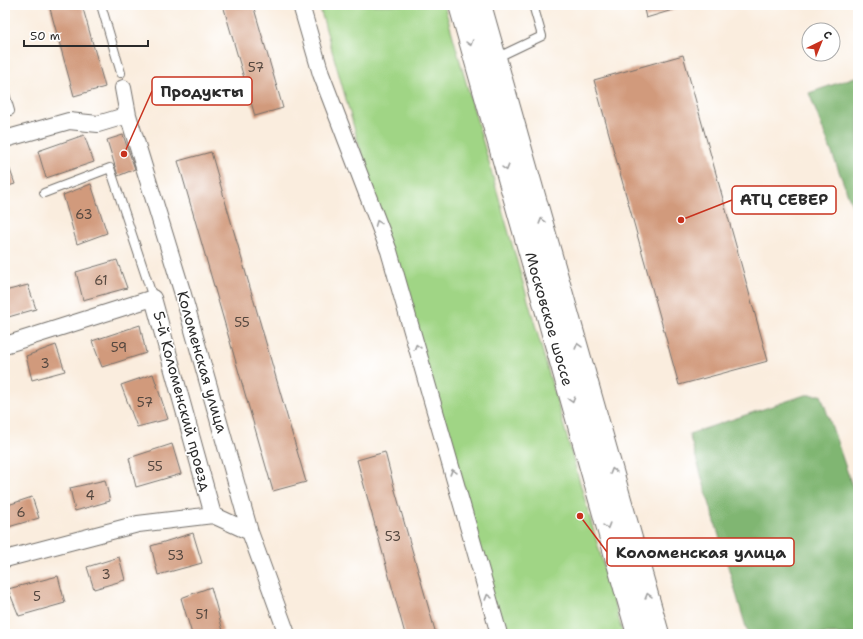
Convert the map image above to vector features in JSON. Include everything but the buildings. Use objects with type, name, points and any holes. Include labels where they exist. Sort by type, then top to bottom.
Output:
[{"type":"main road","name":"Московское шоссе","points":[[460,5],[638,634]]},
{"type":"main road","name":"Московское шоссе","points":[[480,5],[658,634]]},
{"type":"street","points":[[301,5],[321,74],[389,251],[499,634]]},
{"type":"street","name":"Коломенская улица","points":[[122,80],[128,115],[182,291],[250,532],[286,634]]},
{"type":"street","points":[[5,139],[69,121],[98,124],[128,115]]},
{"type":"street","name":"5-й Коломенский проезд","points":[[5,344],[154,298],[213,515]]},
{"type":"street","points":[[5,559],[138,524],[213,515],[250,532]]},
{"type":"lane","points":[[101,5],[122,80]]},
{"type":"lane","points":[[496,58],[542,36],[533,5]]},
{"type":"lane","points":[[5,94],[10,111]]},
{"type":"lane","points":[[44,193],[110,168],[154,298]]},
{"type":"green space","points":[[319,5],[444,5],[623,634],[499,634]]},
{"type":"green space","points":[[858,76],[858,221],[809,93]]},
{"type":"green space","points":[[805,395],[821,395],[858,503],[858,634],[748,634],[689,434]]},
{"type":"place","name":"Продукты","points":[[124,154]]},
{"type":"place","name":"АТЦ СЕВЕР","points":[[681,220]]},
{"type":"place","name":"Коломенская улица","points":[[580,516]]}]
